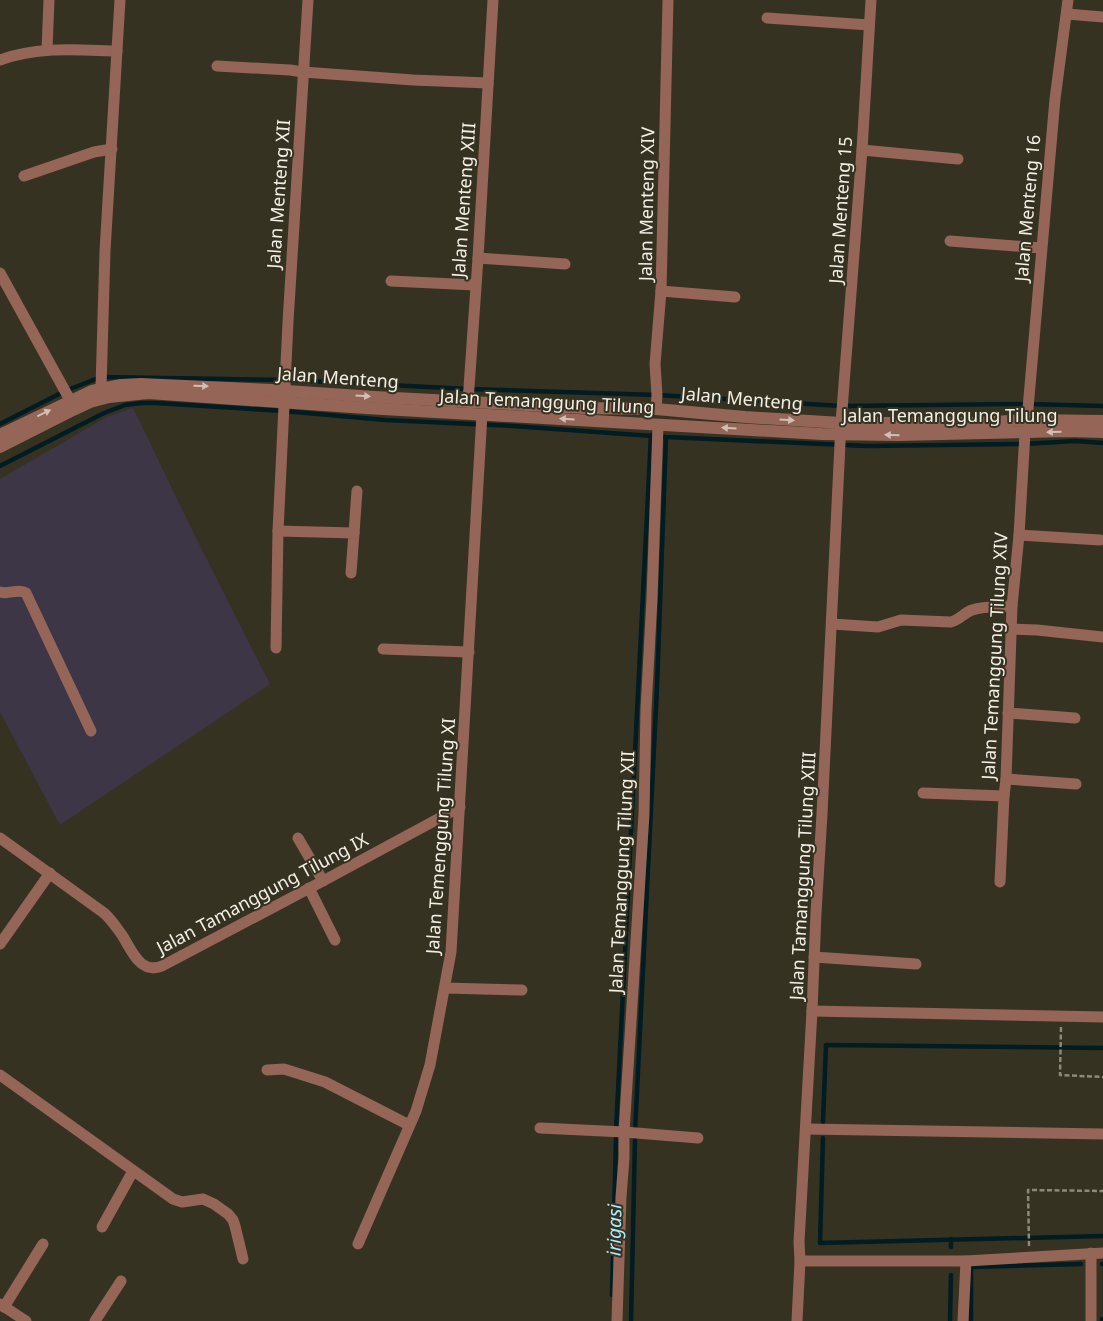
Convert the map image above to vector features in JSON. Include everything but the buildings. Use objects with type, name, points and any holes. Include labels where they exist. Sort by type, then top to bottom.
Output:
[{"type":"street","points":[[47,50],[49,0]]},
{"type":"street","points":[[101,388],[106,251],[120,0]]},
{"type":"street","name":"Jalan Menteng XII","points":[[276,648],[278,531],[290,284],[308,0]]},
{"type":"street","name":"Jalan Menteng XIII","points":[[468,402],[493,0]]},
{"type":"street","name":"Jalan Menteng XIV","points":[[656,409],[655,364],[661,291],[668,0]]},
{"type":"street","name":"Jalan Menteng 15","points":[[841,428],[862,150],[871,0]]},
{"type":"street","name":"Jalan Menteng 16","points":[[1027,420],[1055,99],[1068,0]]},
{"type":"street","points":[[1067,14],[1103,17]]},
{"type":"street","points":[[767,18],[869,24]]},
{"type":"street","points":[[0,60],[29,52],[47,50],[117,50]]},
{"type":"street","points":[[217,66],[413,80],[488,83]]},
{"type":"street","points":[[24,176],[89,154],[112,149]]},
{"type":"street","points":[[862,150],[958,159]]},
{"type":"street","points":[[950,241],[1041,248]]},
{"type":"street","points":[[478,258],[565,264]]},
{"type":"street","points":[[0,273],[70,400]]},
{"type":"street","points":[[391,281],[476,285]]},
{"type":"street","points":[[661,291],[735,296]]},
{"type":"street","name":"Jalan Menteng","points":[[0,435],[92,390],[132,384],[152,384],[285,396],[375,397],[585,408],[656,409],[841,428],[1027,420],[1103,421]]},
{"type":"street","name":"Jalan Temanggung Tilung","points":[[0,447],[82,405],[114,396],[148,393],[285,396],[482,414],[822,434],[841,428],[898,435],[1103,432]]},
{"type":"street","name":"Jalan Temenggung Tilung XI","points":[[358,1244],[421,1094],[430,1065],[452,942],[482,414]]},
{"type":"street","name":"Jalan Temanggung Tilung XII","points":[[617,1321],[624,1132],[644,814],[646,709],[658,425]]},
{"type":"street","name":"Jalan Tamanggung Tilung XIII","points":[[797,1321],[841,428]]},
{"type":"street","name":"Jalan Temanggung Tilung XIV","points":[[1000,882],[1006,779],[1012,606],[1019,535],[1025,433]]},
{"type":"street","points":[[351,573],[357,491]]},
{"type":"street","points":[[278,531],[354,534]]},
{"type":"street","points":[[1019,535],[1100,540]]},
{"type":"street","points":[[0,592],[6,594],[21,591],[26,593],[92,731]]},
{"type":"street","points":[[832,624],[878,627],[901,620],[950,622],[958,620],[975,609],[1012,606]]},
{"type":"street","points":[[1012,629],[1103,637]]},
{"type":"street","points":[[382,648],[469,652]]},
{"type":"street","points":[[1008,713],[1075,718]]},
{"type":"street","points":[[1006,779],[1076,784]]},
{"type":"street","points":[[923,793],[1004,796]]},
{"type":"street","name":"Jalan Tamanggung Tilung IX","points":[[0,838],[104,913],[117,927],[136,959],[154,968],[162,966],[460,807]]},
{"type":"street","points":[[298,838],[323,881]]},
{"type":"street","points":[[0,944],[50,873]]},
{"type":"street","points":[[309,888],[335,940]]},
{"type":"street","points":[[814,957],[916,964]]},
{"type":"street","points":[[445,988],[522,990]]},
{"type":"street","points":[[812,1011],[1103,1017]]},
{"type":"street","points":[[267,1070],[284,1069],[325,1082],[409,1125]]},
{"type":"street","points":[[0,1074],[177,1201],[187,1202],[204,1199],[221,1208],[233,1220],[242,1259]]},
{"type":"street","points":[[540,1128],[698,1138]]},
{"type":"street","points":[[806,1129],[1103,1134]]},
{"type":"street","points":[[102,1227],[134,1171]]},
{"type":"street","points":[[26,1321],[2,1306],[43,1244]]},
{"type":"street","points":[[800,1261],[966,1262],[1103,1252]]},
{"type":"street","points":[[1091,1253],[1091,1321]]},
{"type":"street","points":[[963,1321],[966,1262]]},
{"type":"street","points":[[95,1321],[121,1281]]},
{"type":"path","points":[[1061,1041],[1060,1075],[1103,1077]]},
{"type":"path","points":[[1030,1257],[1028,1190],[1103,1191]]},
{"type":"shaded area","points":[[133,408],[270,684],[60,825],[0,712],[0,479],[107,417]]},
{"type":"waterway","points":[[0,424],[65,391],[101,377],[286,380],[469,389],[657,395],[842,406],[1028,404],[1103,406]]},
{"type":"waterway","points":[[0,466],[104,413],[125,405],[142,403],[666,437],[867,446],[1024,444],[1075,441],[1103,443]]},
{"type":"waterway","points":[[616,1130],[651,435]]},
{"type":"waterway","points":[[635,1132],[657,687],[666,437]]},
{"type":"waterway","points":[[823,1122],[826,1045],[1103,1048]]},
{"type":"waterway","name":"irigasi","points":[[612,1295],[616,1138]]},
{"type":"waterway","points":[[823,1138],[820,1243],[1103,1236]]},
{"type":"waterway","name":"irigasi","points":[[631,1321],[635,1139]]},
{"type":"waterway","points":[[951,1239],[951,1247]]},
{"type":"waterway","points":[[971,1321],[971,1267],[1081,1264]]},
{"type":"waterway","points":[[950,1321],[951,1275]]}]
